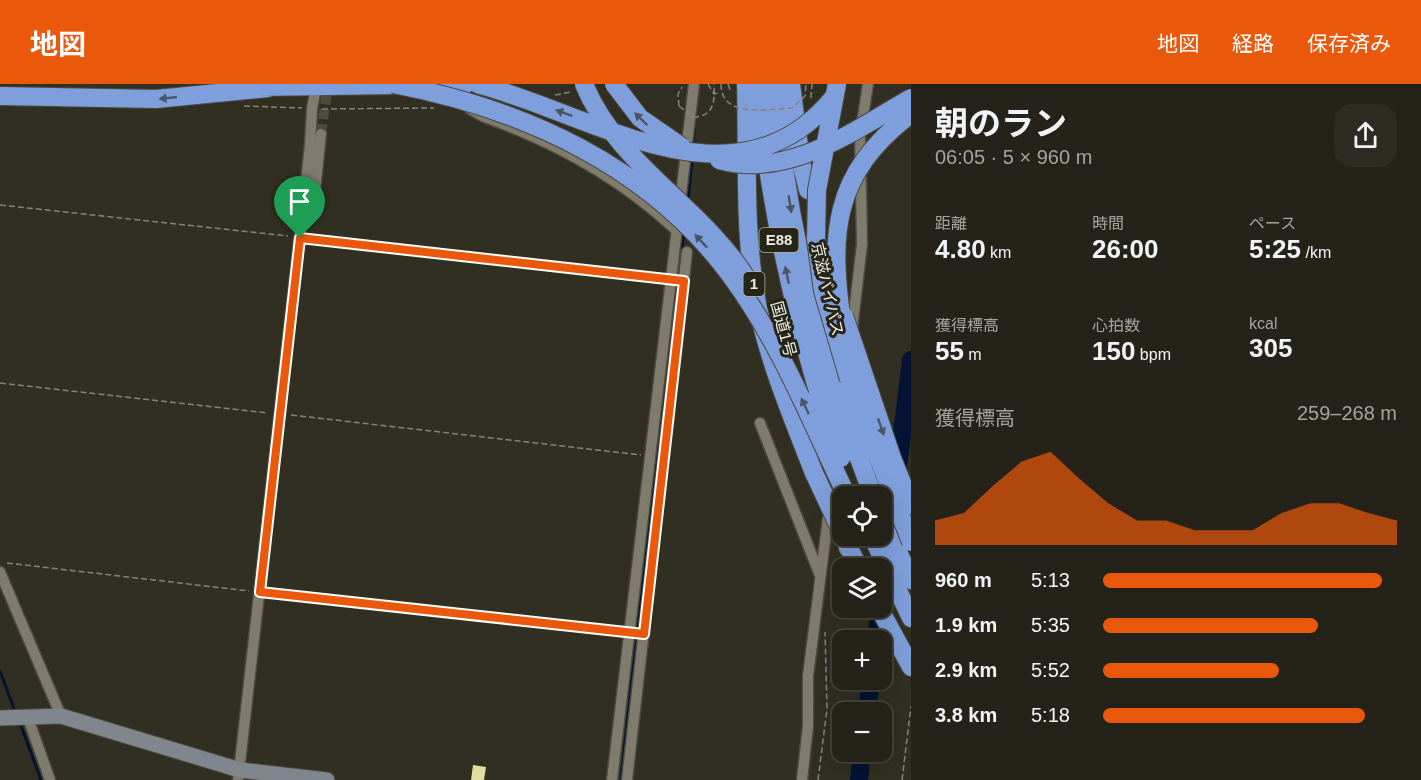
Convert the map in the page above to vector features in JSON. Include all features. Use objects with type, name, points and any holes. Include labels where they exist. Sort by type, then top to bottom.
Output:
[{"type":"highway","points":[[205,84],[268,88]]},
{"type":"highway","points":[[393,84],[448,96],[512,115],[568,140],[623,173],[672,212],[714,255],[745,296],[790,373]]},
{"type":"highway","points":[[477,84],[657,147],[704,154],[747,151],[777,142],[807,125],[843,84]]},
{"type":"highway","points":[[584,84],[600,115],[616,138],[724,246],[752,288],[842,486]]},
{"type":"highway","points":[[614,84],[640,118],[671,142],[706,157],[741,164],[774,163],[811,152],[847,135],[911,98]]},
{"type":"highway","name":"国道1号","points":[[746,84],[750,241],[757,307],[774,368],[814,473],[832,511]]},
{"type":"highway","name":"E88","points":[[758,84],[769,179],[789,287],[818,392],[851,486]]},
{"type":"highway","name":"京滋バイパス","points":[[774,84],[784,166],[804,281],[833,388],[869,486]]},
{"type":"highway","points":[[791,84],[801,162],[831,276],[862,371],[911,505]]},
{"type":"highway","points":[[837,84],[820,165],[816,239],[823,291],[866,430],[911,542]]},
{"type":"highway","points":[[0,96],[156,99],[268,88],[459,85]]},
{"type":"highway","points":[[866,430],[840,309],[837,265],[838,222],[852,178],[864,159],[875,144],[911,114]]},
{"type":"highway","points":[[892,539],[911,580]]},
{"type":"highway","points":[[871,546],[911,618]]},
{"type":"highway","points":[[877,546],[900,598]]},
{"type":"highway","points":[[884,618],[911,667]]},
{"type":"street","points":[[612,780],[694,84]]},
{"type":"street","points":[[802,780],[808,726],[808,676],[862,244],[861,136],[868,84]]},
{"type":"street","points":[[459,85],[472,111],[560,148],[622,186],[675,230]]},
{"type":"street","points":[[239,775],[300,238],[312,109],[317,86]]},
{"type":"street","points":[[304,197],[315,191],[321,134]]},
{"type":"street","points":[[627,780],[687,252]]},
{"type":"street","points":[[670,280],[684,281]]},
{"type":"street","points":[[760,423],[820,576]]},
{"type":"street","points":[[651,456],[664,458]]},
{"type":"street","points":[[0,572],[61,716]]},
{"type":"street","points":[[630,632],[644,634]]},
{"type":"street","points":[[50,780],[16,718],[61,716],[239,775],[327,780]]},
{"type":"path","points":[[684,84],[678,94],[679,106],[687,115],[699,117],[714,106],[714,84]]},
{"type":"path","points":[[708,84],[714,94],[721,93]]},
{"type":"path","points":[[721,84],[721,93],[733,107],[792,108],[805,96],[806,84]]},
{"type":"path","points":[[0,205],[670,280]]},
{"type":"path","points":[[0,383],[651,456]]},
{"type":"path","points":[[0,562],[630,632]]},
{"type":"path","points":[[818,780],[827,709],[825,629]]},
{"type":"path","points":[[902,780],[911,706]]},
{"type":"building","points":[[473,765],[486,767],[484,780],[471,780]]},
{"type":"waterway","points":[[693,146],[694,129]]},
{"type":"waterway","points":[[688,200],[692,159]]},
{"type":"waterway","points":[[658,432],[684,233]]},
{"type":"waterway","points":[[897,475],[911,360]]},
{"type":"waterway","points":[[621,780],[657,445]]},
{"type":"waterway","points":[[877,630],[879,618]]},
{"type":"waterway","points":[[0,671],[16,714]]},
{"type":"waterway","points":[[868,702],[870,690]]},
{"type":"waterway","points":[[20,723],[41,780]]},
{"type":"waterway","points":[[859,780],[861,762]]},
{"type":"tunnel","points":[[321,134],[328,84]]},
{"type":"route","points":[[300,238],[684,281],[644,634],[260,592],[300,238]]}]
